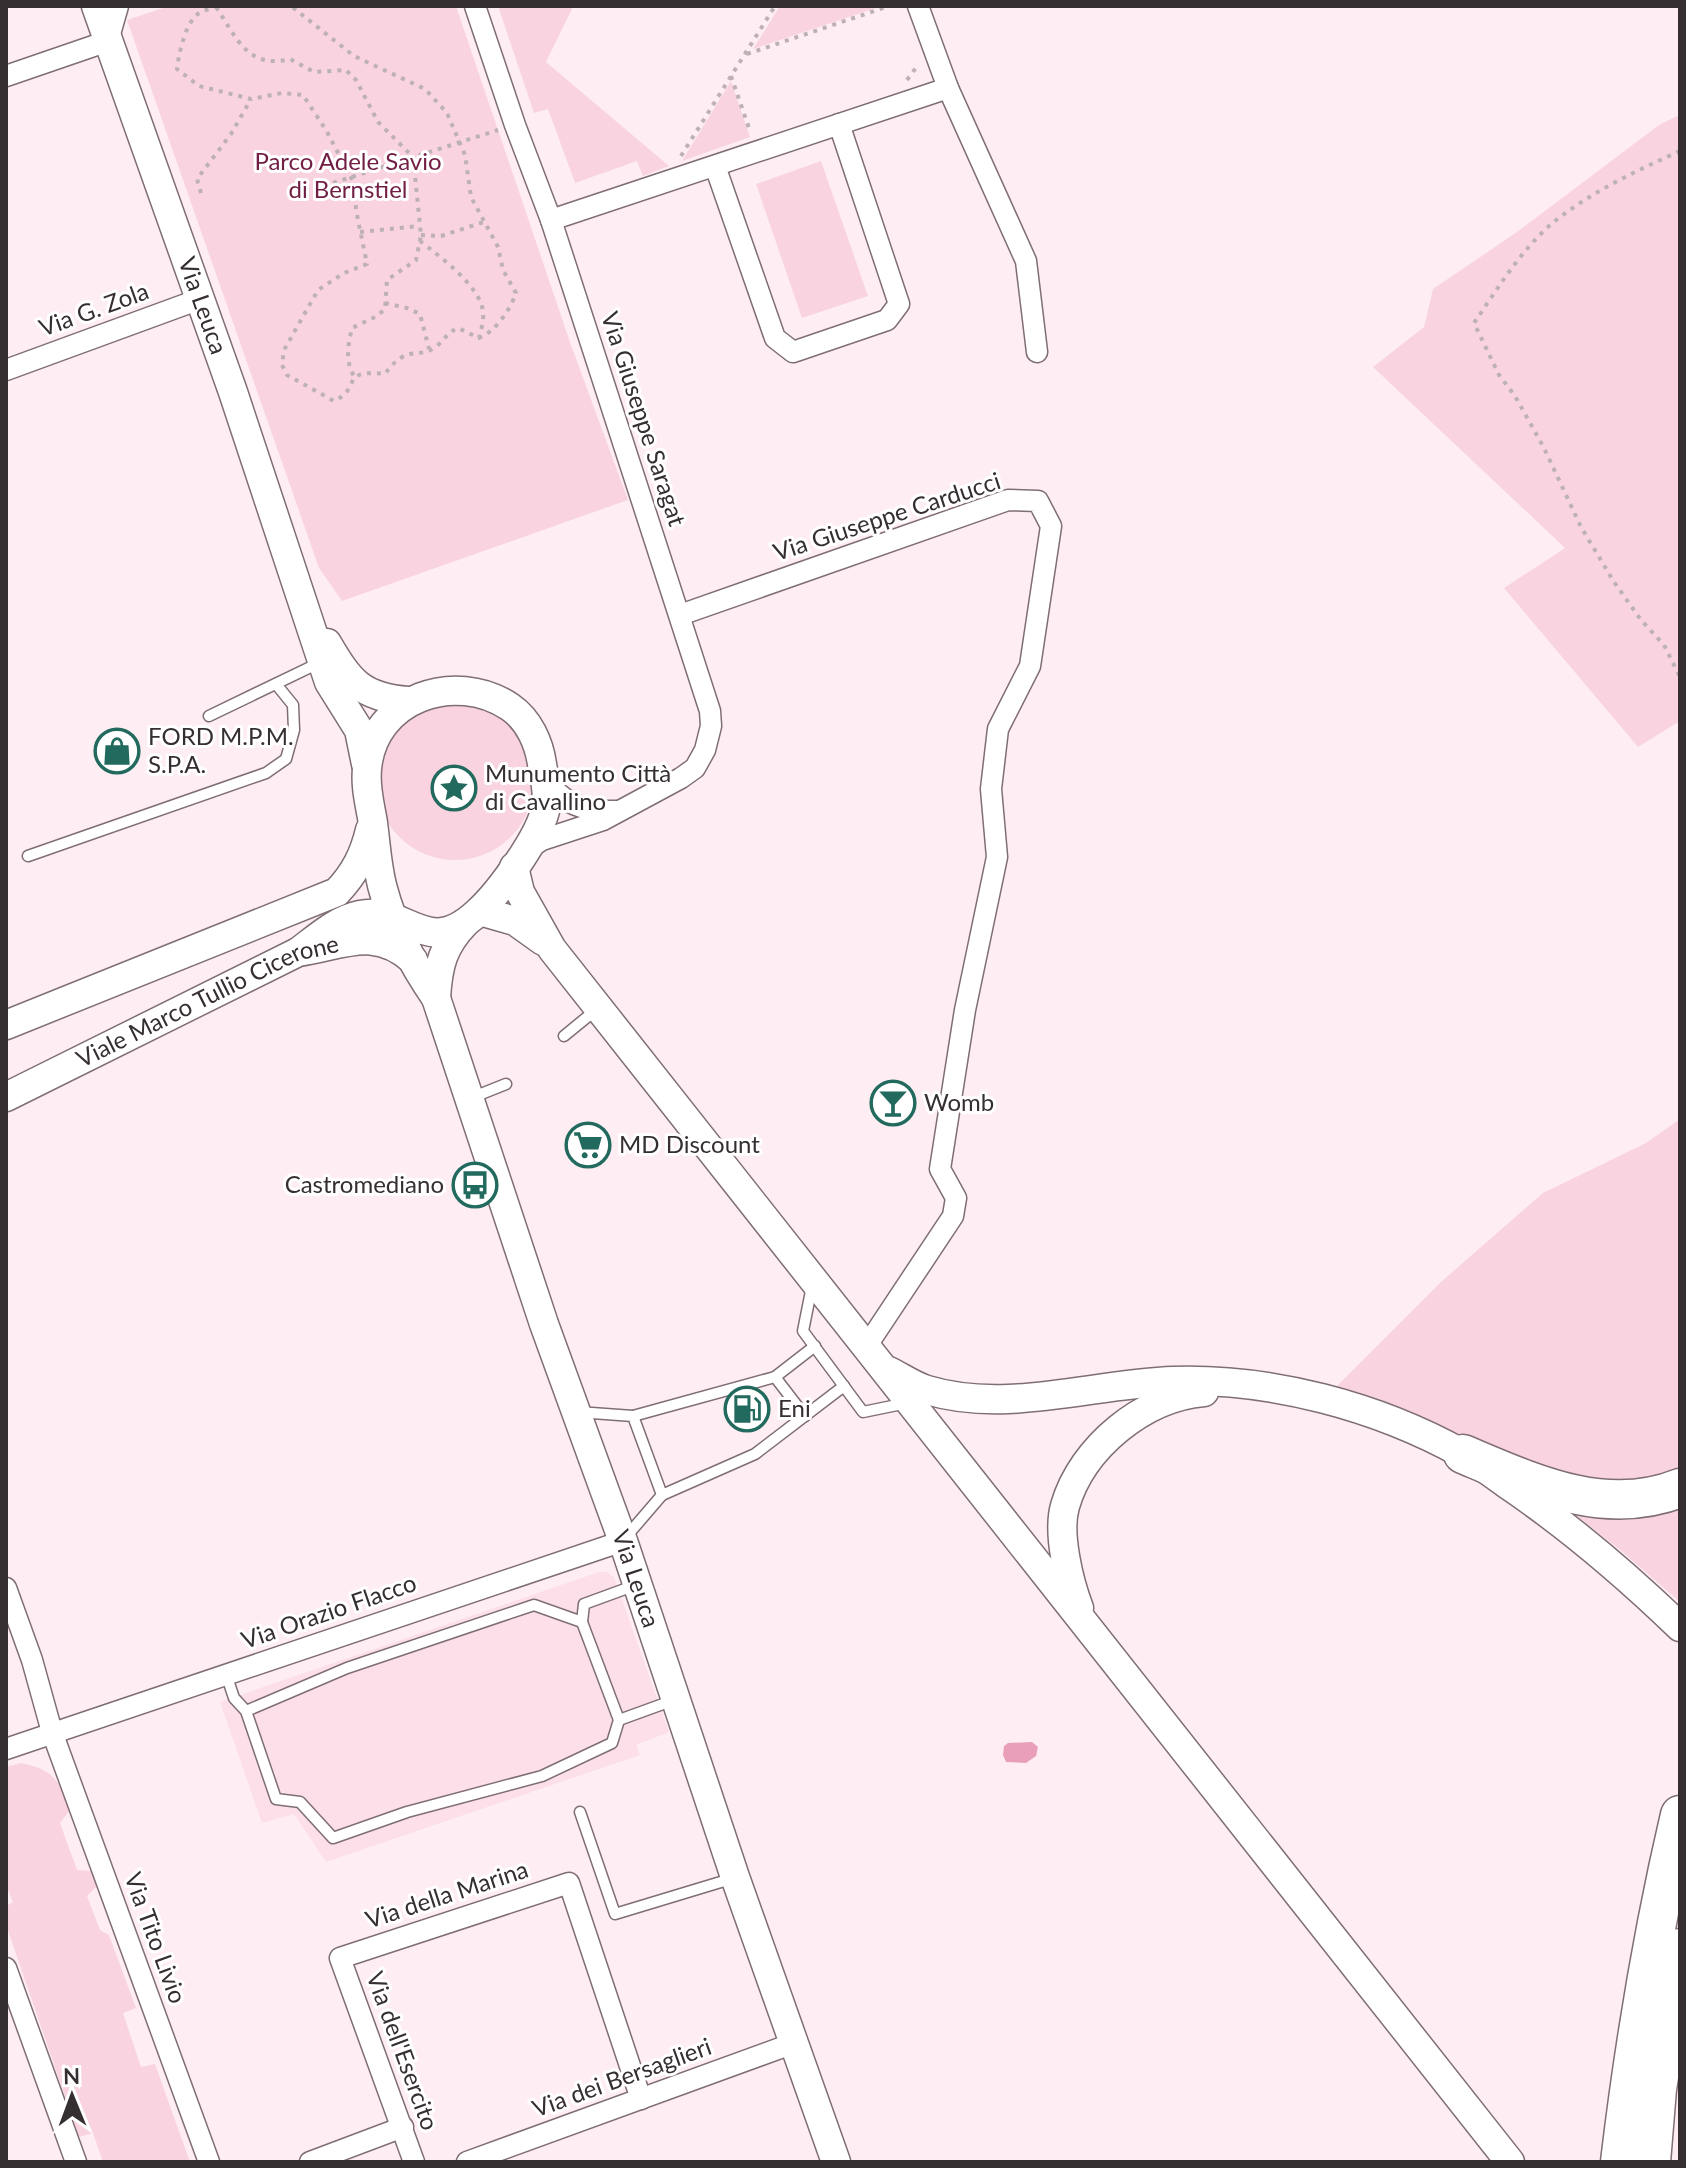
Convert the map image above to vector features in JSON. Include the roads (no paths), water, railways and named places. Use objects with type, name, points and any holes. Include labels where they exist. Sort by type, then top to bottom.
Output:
[{"type":"highway","points":[[1463,1454],[1536,1485],[1578,1497],[1637,1499],[1680,1488]]},
{"type":"highway","points":[[1620,2162],[1635,2037],[1680,1815]]},
{"type":"highway","points":[[1651,2162],[1657,2089],[1680,1948]]},
{"type":"main road","name":"Via Leuca","points":[[96,6],[323,661],[336,695],[359,730],[366,766]]},
{"type":"main road","name":"Via Leuca","points":[[305,607],[339,663],[358,687],[386,699],[408,701]]},
{"type":"main road","points":[[298,952],[342,921],[370,914],[395,919],[427,933],[443,932],[473,916],[520,858],[542,822],[547,806],[539,743],[513,708],[485,695],[461,691],[432,694],[408,701],[386,721],[366,766],[367,792],[382,885],[395,919]]},
{"type":"main road","name":"Viale Marco Tullio Cicerone","points":[[6,1025],[337,892],[353,876],[359,864],[372,821]]},
{"type":"main road","points":[[520,858],[520,892],[552,949],[1510,2162]]},
{"type":"main road","name":"Via Leuca","points":[[436,998],[438,976],[449,940],[473,916]]},
{"type":"main road","points":[[473,916],[515,921],[552,949]]},
{"type":"main road","name":"Via Leuca","points":[[395,919],[413,960],[436,998],[735,1877],[836,2162]]},
{"type":"main road","name":"Viale Marco Tullio Cicerone","points":[[6,1097],[298,952],[359,939],[378,940],[404,951],[413,960]]},
{"type":"main road","points":[[884,1369],[924,1389],[979,1399],[1009,1399],[1126,1384],[1177,1381],[1269,1388],[1337,1402],[1463,1454],[1582,1538],[1680,1627]]},
{"type":"main road","points":[[1087,1628],[1071,1588],[1064,1544],[1064,1508],[1090,1456],[1122,1426],[1185,1394],[1269,1388]]},
{"type":"street","points":[[6,76],[108,41],[118,6]]},
{"type":"street","name":"Via Giuseppe Saragat","points":[[475,6],[551,220],[680,615],[710,711],[711,726],[705,750],[695,768],[681,778],[603,820],[542,840],[520,858]]},
{"type":"street","points":[[918,6],[948,88],[1026,261],[1037,352]]},
{"type":"street","points":[[551,220],[948,88]]},
{"type":"street","points":[[715,166],[775,338],[793,352],[820,343],[887,320],[899,304],[839,124]]},
{"type":"street","name":"Via G. Zola","points":[[6,370],[200,299]]},
{"type":"street","name":"Via Giuseppe Carducci","points":[[680,615],[1008,500],[1038,501],[1051,526],[1030,666],[998,729],[991,789],[997,857],[965,1010],[940,1169],[956,1198],[953,1216],[866,1347]]},
{"type":"street","points":[[543,771],[552,788],[564,800],[588,809],[620,810]]},
{"type":"street","name":"Via Orazio Flacco","points":[[6,1749],[623,1541]]},
{"type":"street","name":"Via Tito Livio","points":[[6,1588],[32,1660],[52,1732],[209,2162]]},
{"type":"street","name":"Via della Marina","points":[[340,1958],[569,1883],[641,2099]]},
{"type":"street","name":"Via dell'Esercito","points":[[340,1958],[414,2162]]},
{"type":"street","points":[[6,1968],[76,2162]]},
{"type":"street","name":"Via dei Bersaglieri","points":[[467,2162],[794,2043]]},
{"type":"street","points":[[310,2162],[403,2127]]},
{"type":"lane","points":[[209,716],[323,661]]},
{"type":"lane","points":[[28,856],[266,773],[286,759],[294,730],[293,705],[276,684]]},
{"type":"lane","points":[[564,1036],[599,1008]]},
{"type":"lane","points":[[469,1099],[506,1084]]},
{"type":"lane","points":[[813,1280],[803,1331],[863,1412],[909,1403]]},
{"type":"lane","points":[[576,1411],[633,1416],[775,1377],[815,1346]]},
{"type":"lane","points":[[775,1377],[805,1416]]},
{"type":"lane","points":[[623,1541],[662,1495],[755,1454],[844,1386]]},
{"type":"lane","points":[[633,1416],[662,1495]]},
{"type":"lane","points":[[226,1674],[234,1698],[246,1711],[276,1799],[300,1802],[333,1838],[407,1812],[542,1776],[612,1743],[619,1720],[582,1622],[584,1604],[637,1584]]},
{"type":"lane","points":[[246,1711],[347,1668],[534,1605],[582,1622]]},
{"type":"lane","points":[[619,1720],[676,1699]]},
{"type":"lane","points":[[580,1812],[615,1914],[735,1877]]},
{"type":"place","name":"FORD M.P.M. S.P.A.","points":[[117,751]]},
{"type":"place","name":"Munumento Città di Cavallino","points":[[454,788]]},
{"type":"place","name":"Womb","points":[[893,1103]]},
{"type":"place","name":"MD Discount","points":[[588,1145]]},
{"type":"place","name":"Castromediano","points":[[475,1185]]},
{"type":"place","name":"Eni","points":[[747,1409]]},
{"type":"park label","name":"Parco Adele Savio di Bernstiel","points":[[348,176]]}]
